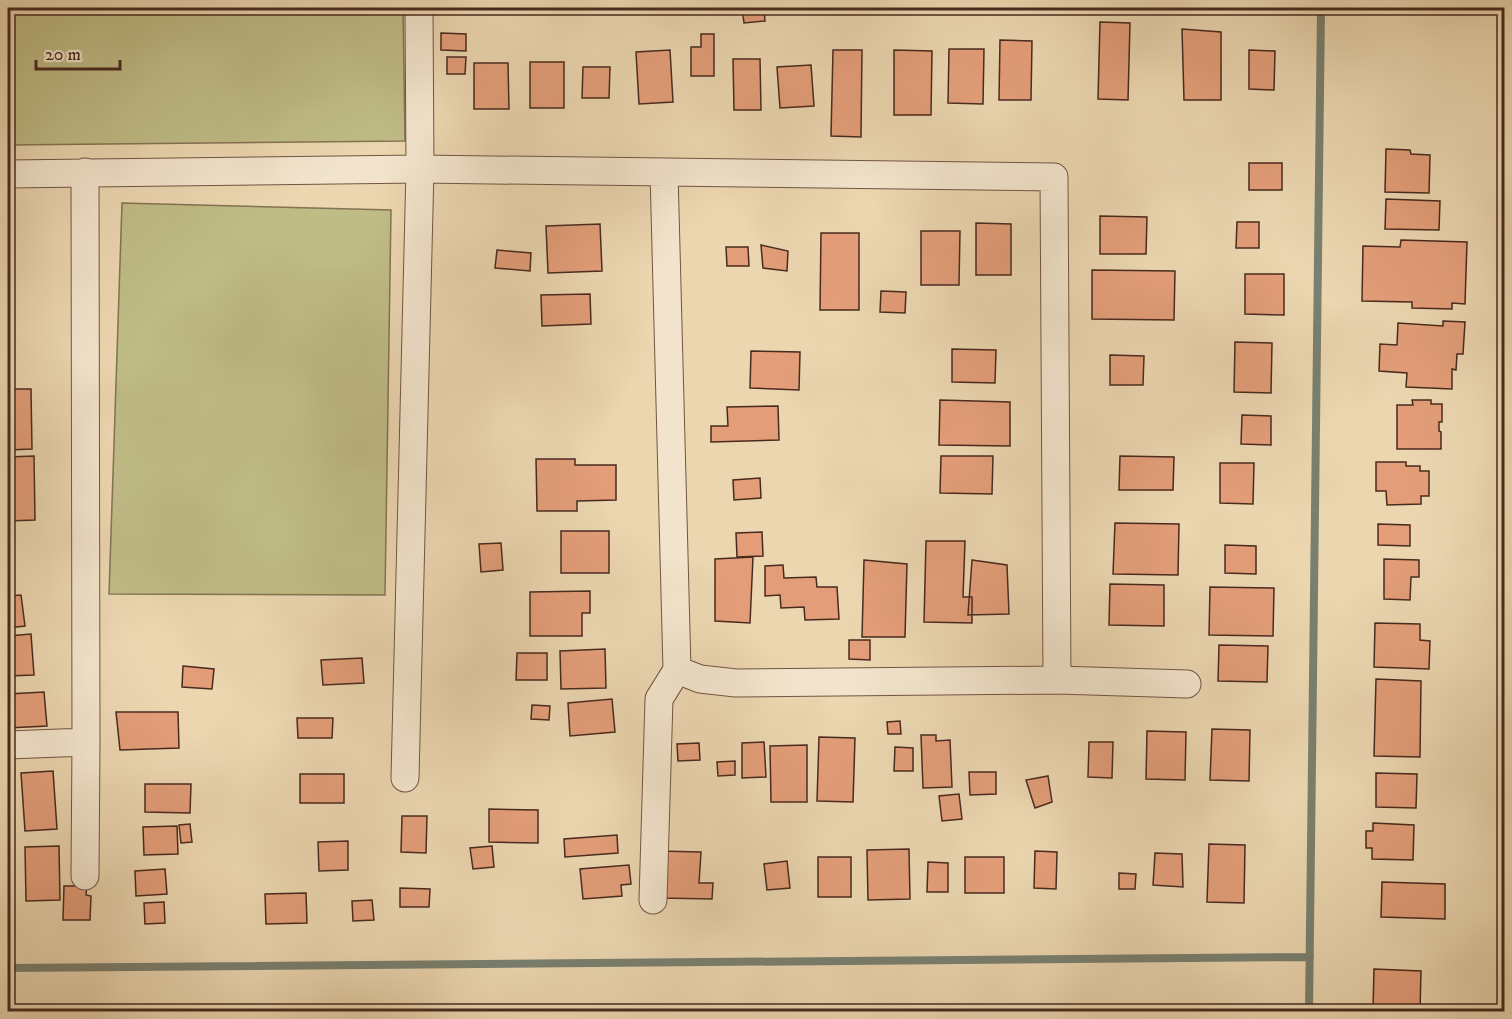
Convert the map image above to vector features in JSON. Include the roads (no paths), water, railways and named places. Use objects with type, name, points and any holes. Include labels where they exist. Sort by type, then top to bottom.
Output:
[{"type":"street","points":[[405,778],[420,169],[419,8]]},
{"type":"street","points":[[8,174],[420,169],[1054,177],[1057,680]]},
{"type":"street","points":[[85,172],[85,876]]},
{"type":"street","points":[[653,900],[659,699],[676,670],[664,172]]},
{"type":"street","points":[[676,670],[700,679],[736,683],[1057,680],[1187,684]]},
{"type":"street","points":[[8,745],[86,742]]},
{"type":"waterway","points":[[1309,1012],[1321,8]]},
{"type":"waterway","points":[[8,968],[1310,957]]}]
